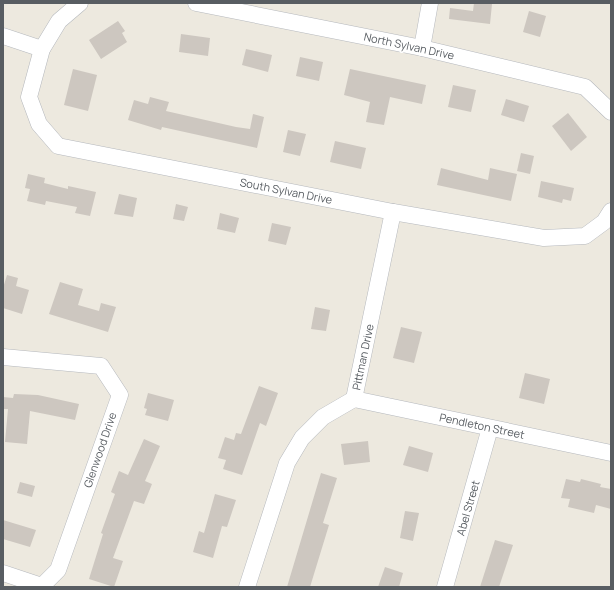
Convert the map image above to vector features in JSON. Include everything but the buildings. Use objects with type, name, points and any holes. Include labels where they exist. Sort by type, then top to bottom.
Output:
[{"type":"street","points":[[3,36],[42,49],[59,21],[80,3]]},
{"type":"street","name":"North Sylvan Drive","points":[[196,3],[422,48],[585,87],[611,112]]},
{"type":"street","points":[[422,48],[430,3]]},
{"type":"street","name":"South Sylvan Drive","points":[[42,49],[29,97],[39,124],[58,146],[393,212],[544,238],[585,236],[604,222],[611,211]]},
{"type":"street","name":"Pittman Drive","points":[[247,587],[287,463],[302,438],[323,417],[354,398],[393,212]]},
{"type":"street","name":"Glenwood Drive","points":[[3,357],[101,366],[120,395],[58,570],[42,586],[3,573]]},
{"type":"street","name":"Pendleton Street","points":[[354,398],[611,453]]},
{"type":"street","name":"Abel Street","points":[[445,587],[490,428]]}]
